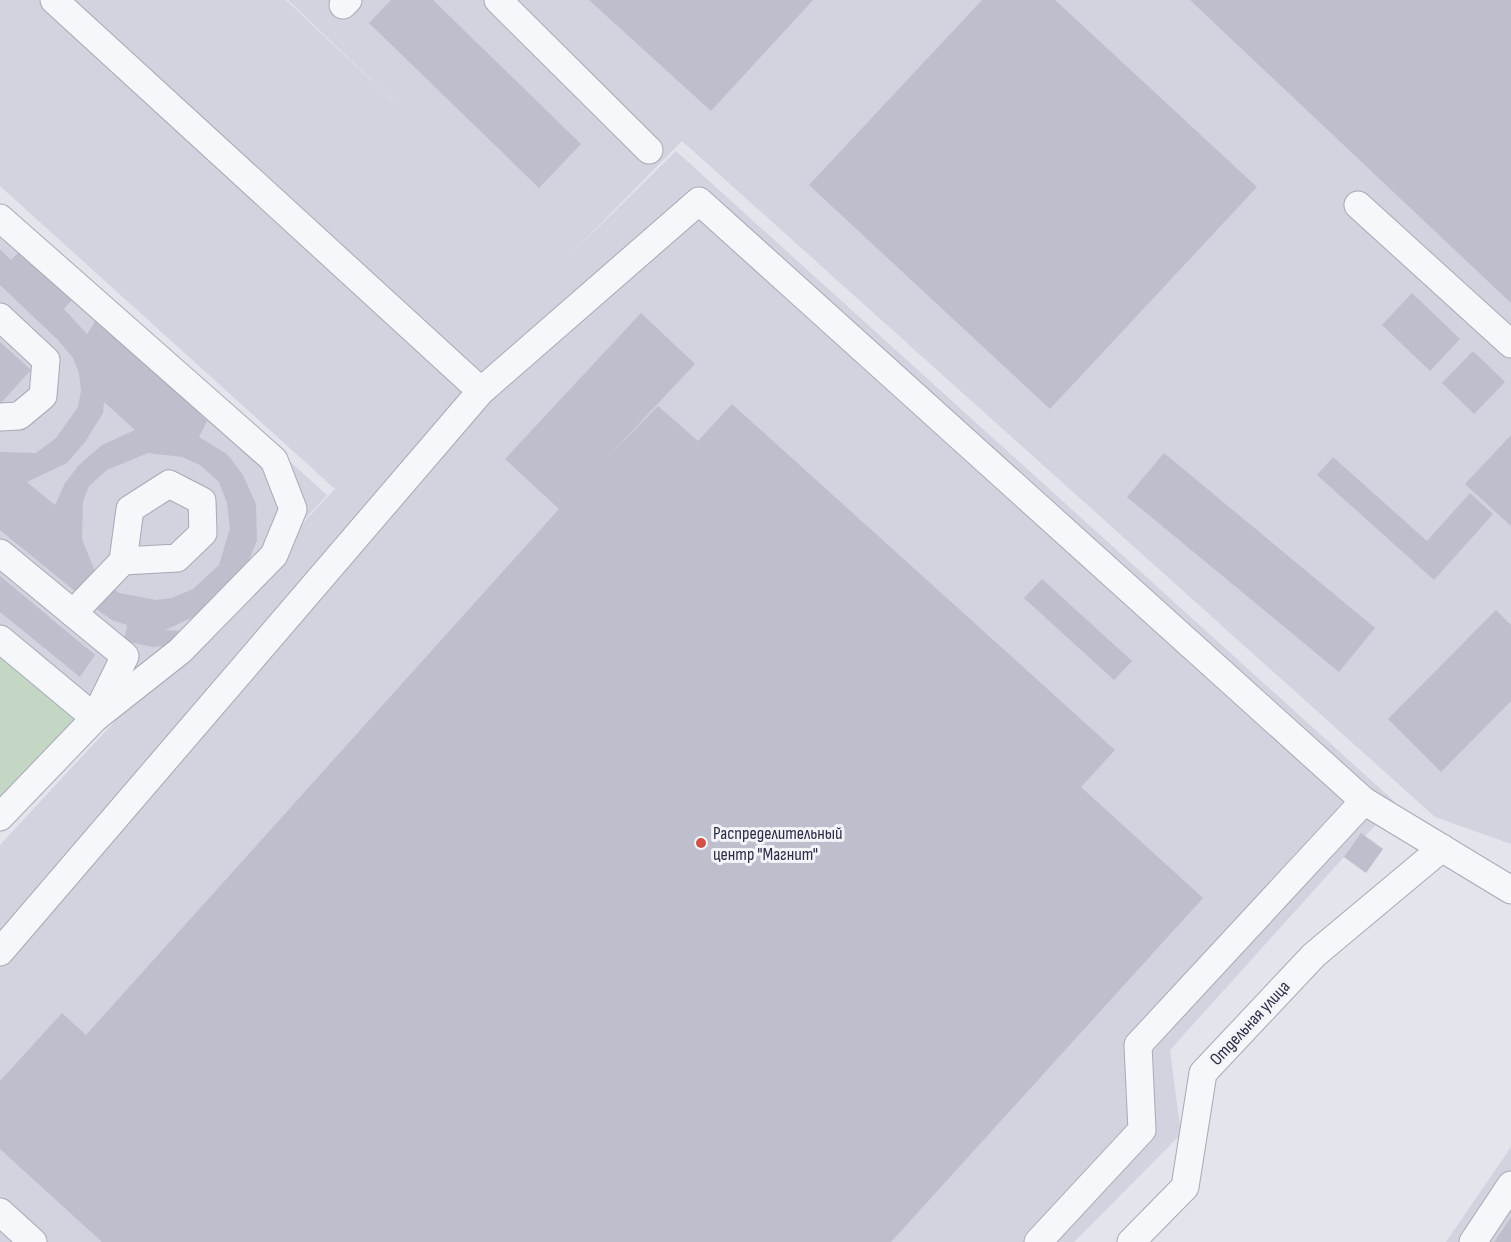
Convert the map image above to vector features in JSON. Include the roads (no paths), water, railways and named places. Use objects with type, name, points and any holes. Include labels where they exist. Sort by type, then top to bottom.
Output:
[{"type":"street","points":[[54,0],[481,391]]},
{"type":"street","points":[[498,0],[649,150]]},
{"type":"street","points":[[0,952],[481,391],[699,201],[1376,808],[1511,890]]},
{"type":"street","points":[[1358,205],[1511,344]]},
{"type":"street","points":[[0,218],[274,460],[293,509],[274,555],[180,651],[95,718],[0,817]]},
{"type":"street","points":[[0,317],[46,360],[43,396],[19,416],[0,417]]},
{"type":"street","points":[[0,553],[125,656],[95,718]]},
{"type":"street","points":[[73,613],[123,561]]},
{"type":"street","points":[[0,639],[95,718]]},
{"type":"street","points":[[1038,1242],[1142,1130],[1138,1045],[1376,808]]},
{"type":"street","name":"Отдельная улица","points":[[1131,1242],[1185,1187],[1203,1073],[1314,955],[1442,848]]},
{"type":"street","points":[[1473,1242],[1511,1185]]},
{"type":"street","points":[[0,1212],[33,1242]]},
{"type":"place","name":"Распределительный центр \"Магнит\"","points":[[701,843]]}]
